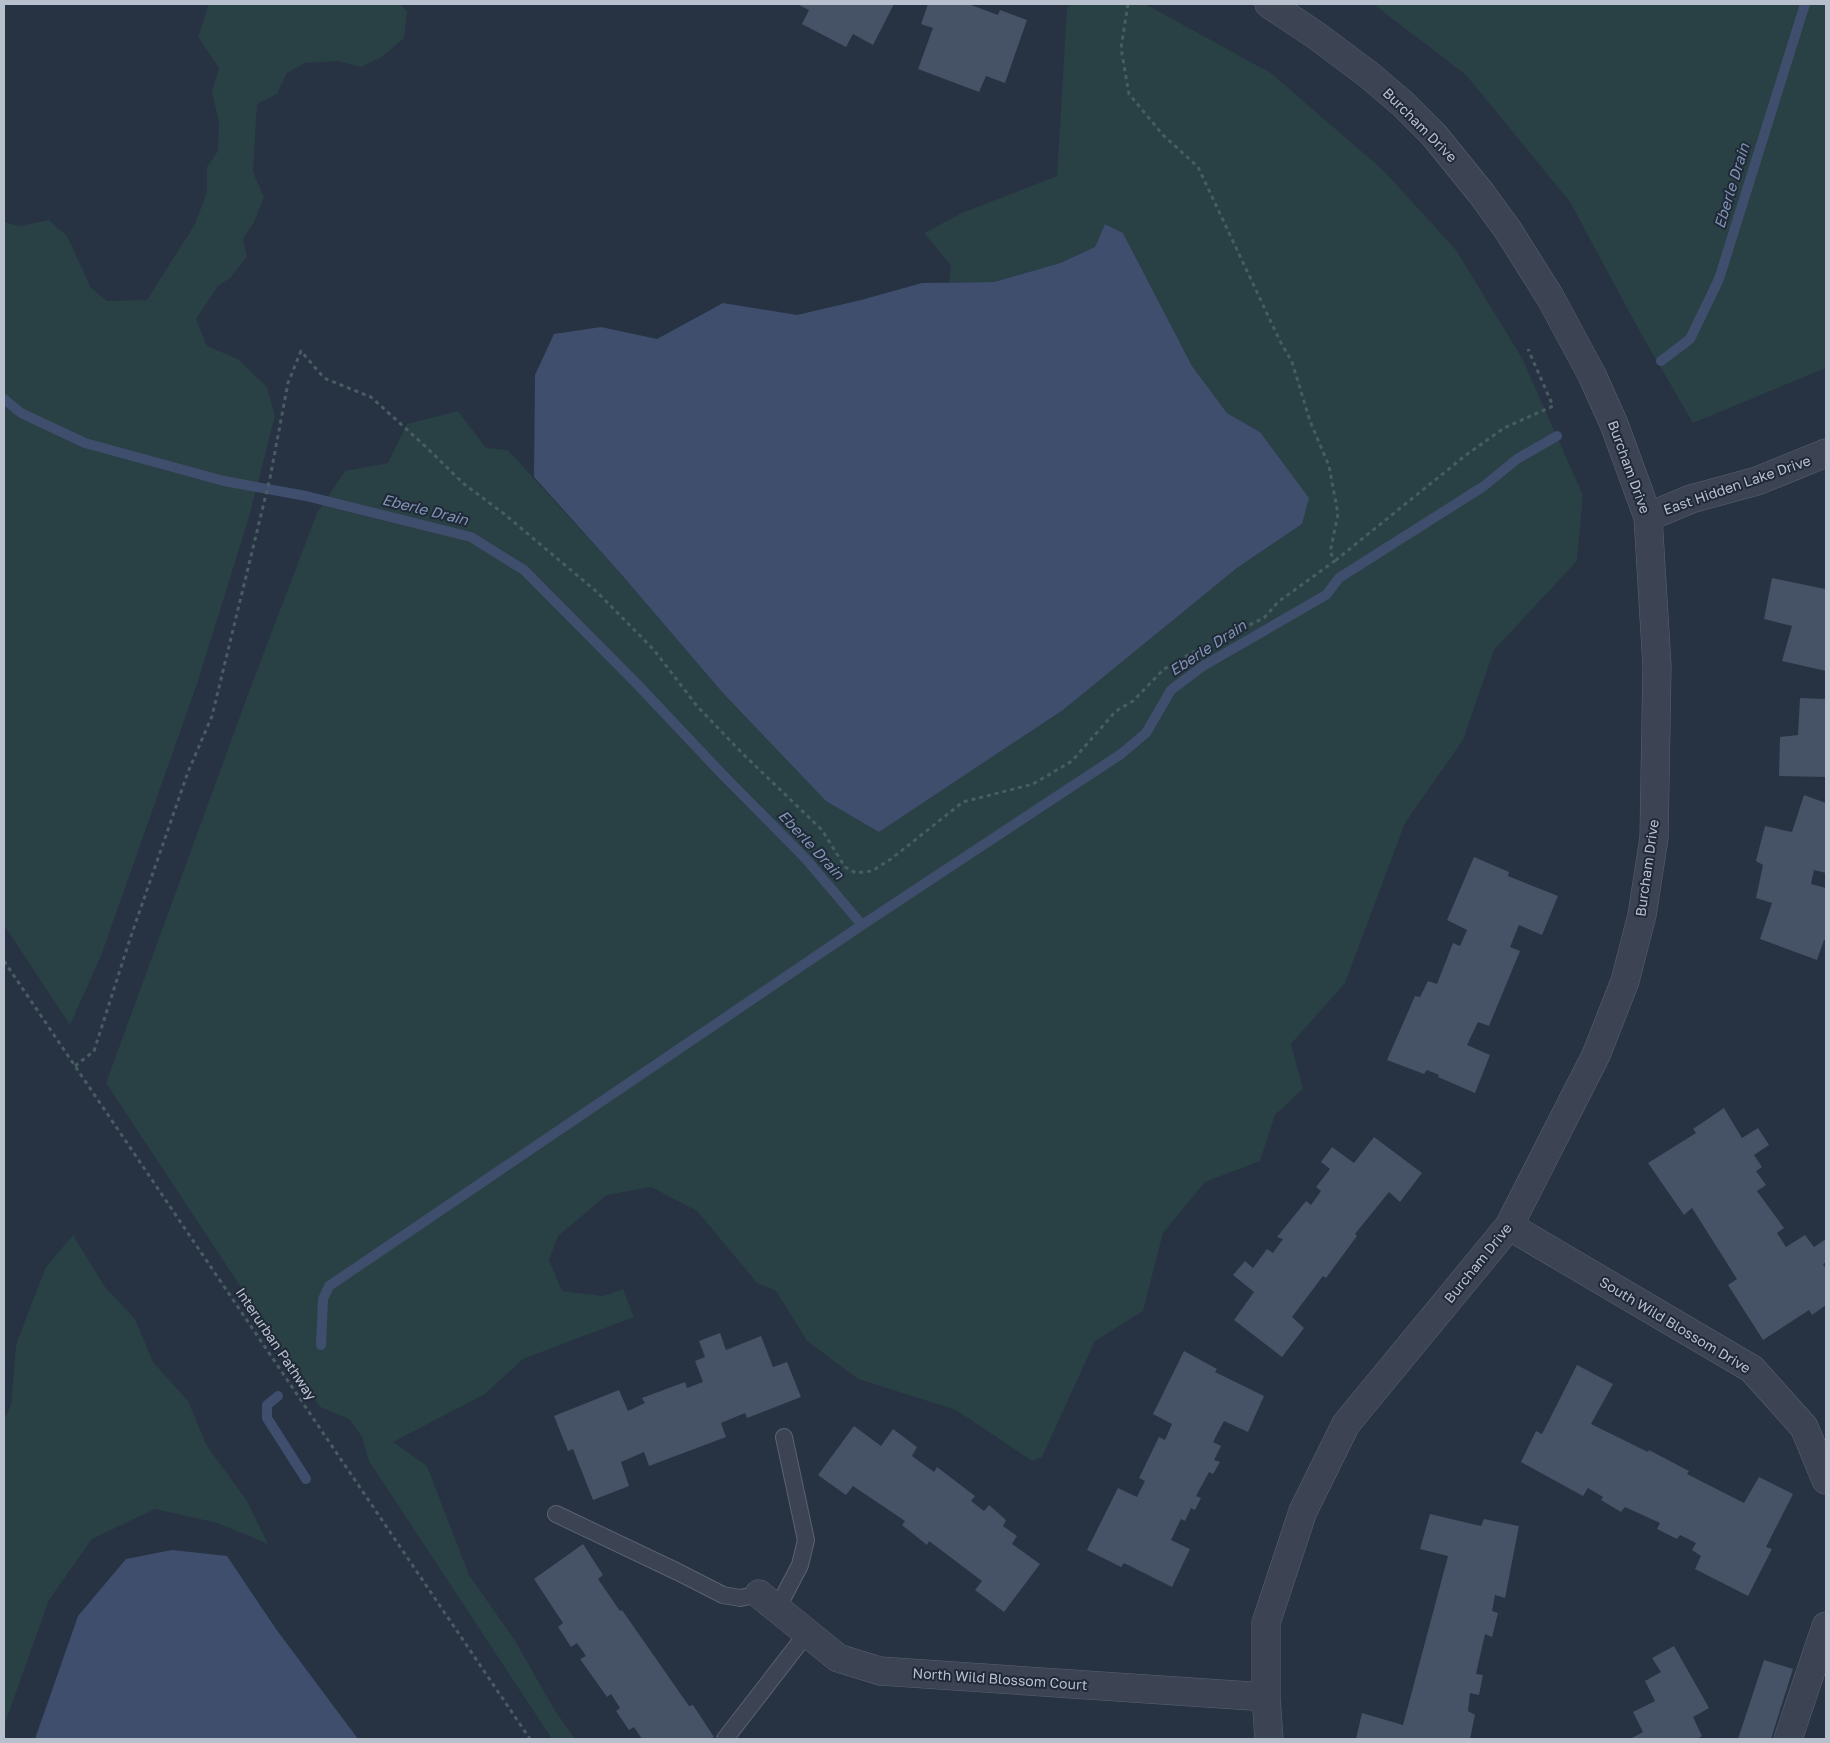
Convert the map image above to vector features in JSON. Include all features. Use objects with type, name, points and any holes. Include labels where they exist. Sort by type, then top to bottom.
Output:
[{"type":"street","name":"Burcham Drive","points":[[1268,4],[1317,36],[1369,75],[1434,134],[1481,193],[1533,268],[1583,359],[1614,424],[1648,517],[1657,666],[1654,838],[1642,915],[1625,981],[1596,1055],[1509,1226],[1346,1424],[1303,1511],[1266,1623],[1266,1697],[1269,1739]]},
{"type":"street","name":"East Hidden Lake Drive","points":[[1648,517],[1691,499],[1757,481],[1826,453]]},
{"type":"street","name":"South Wild Blossom Drive","points":[[1509,1226],[1752,1369],[1804,1427],[1826,1480]]},
{"type":"street","name":"North Wild Blossom Court","points":[[768,1601],[838,1658],[880,1671],[1266,1697]]},
{"type":"street","points":[[1788,1739],[1826,1626]]},
{"type":"lane","points":[[556,1514],[723,1595],[768,1601],[800,1565],[806,1540],[784,1437]]},
{"type":"lane","points":[[725,1739],[807,1633]]},
{"type":"path","points":[[1128,4],[1121,48],[1128,94],[1163,135],[1198,167],[1267,315],[1292,362],[1310,421],[1329,466],[1338,514],[1330,553],[1336,560]]},
{"type":"path","points":[[75,1066],[94,1051],[130,939],[188,772],[212,716],[265,500],[288,383],[301,351],[324,378],[371,397],[464,484],[518,525],[597,592],[654,650],[697,706],[742,753],[822,830],[845,867],[856,872],[872,871],[891,859],[963,802],[1033,784],[1072,761],[1116,711],[1133,701],[1164,669],[1204,646],[1264,618],[1278,602],[1336,560],[1466,455],[1504,428],[1553,406],[1528,349]]},
{"type":"path","name":"Interurban Pathway","points":[[4,961],[530,1739]]},
{"type":"green space","points":[[209,4],[401,4],[407,12],[404,38],[382,57],[361,67],[337,61],[305,63],[287,73],[277,94],[257,104],[253,172],[264,197],[254,222],[243,239],[247,257],[230,278],[218,286],[196,319],[207,346],[238,359],[267,387],[275,416],[249,517],[198,681],[101,956],[70,1025],[4,925],[4,222],[19,226],[49,220],[67,236],[91,288],[107,301],[147,300],[195,224],[207,192],[207,167],[218,151],[219,123],[212,92],[219,68],[198,37]]},
{"type":"green space","points":[[1070,4],[1145,4],[1271,73],[1384,171],[1456,250],[1522,358],[1583,495],[1577,561],[1494,650],[1463,740],[1405,823],[1345,983],[1291,1044],[1303,1089],[1275,1115],[1260,1161],[1205,1182],[1163,1233],[1143,1311],[1095,1341],[1042,1457],[1032,1461],[956,1410],[858,1379],[807,1341],[776,1291],[757,1283],[697,1211],[651,1187],[607,1195],[558,1236],[549,1260],[562,1291],[603,1296],[623,1289],[634,1317],[523,1359],[485,1394],[393,1442],[427,1466],[469,1575],[514,1639],[554,1709],[575,1739],[552,1739],[369,1461],[362,1437],[349,1419],[320,1407],[106,1083],[250,689],[317,513],[345,471],[388,463],[407,424],[458,411],[486,448],[508,450],[621,574],[722,692],[879,832],[1063,710],[1237,568],[1302,524],[1260,432],[1227,413],[1192,366],[1123,233],[1105,224],[1095,247],[1060,263],[994,282],[949,282],[951,266],[924,233],[962,213],[1057,176],[1067,8]]},
{"type":"green space","points":[[1373,4],[1826,4],[1826,368],[1693,423],[1640,332],[1570,202],[1466,75]]},
{"type":"green space","points":[[73,1235],[105,1287],[135,1319],[153,1362],[188,1401],[207,1446],[247,1501],[268,1544],[217,1523],[155,1509],[92,1539],[49,1600],[4,1726],[4,1420],[11,1405],[16,1345],[46,1267]]},
{"type":"water","points":[[1105,224],[1123,233],[1192,366],[1227,413],[1260,432],[1309,498],[1302,524],[1237,568],[1063,710],[879,832],[826,801],[722,692],[621,574],[534,477],[535,375],[554,334],[601,327],[657,339],[723,303],[797,315],[922,283],[994,282],[1060,263],[1095,247]]},
{"type":"water","points":[[172,1550],[227,1556],[276,1629],[358,1739],[35,1739],[78,1616],[126,1559]]},
{"type":"building","points":[[797,4],[894,4],[873,45],[853,34],[846,47],[802,24],[809,10]]},
{"type":"building","points":[[928,4],[971,4],[998,15],[1000,10],[1027,20],[1005,83],[986,76],[979,92],[918,69],[933,28],[921,24]]},
{"type":"building","points":[[1772,578],[1825,589],[1826,671],[1782,661],[1792,626],[1764,619]]},
{"type":"building","points":[[1800,698],[1826,699],[1826,777],[1779,776],[1780,737],[1798,735]]},
{"type":"building","points":[[1804,795],[1826,803],[1826,873],[1814,870],[1811,884],[1826,888],[1826,940],[1824,940],[1817,960],[1760,939],[1772,903],[1756,898],[1763,865],[1756,861],[1765,826],[1792,832]]},
{"type":"building","points":[[1474,857],[1509,872],[1508,876],[1558,896],[1542,935],[1519,925],[1510,947],[1520,951],[1489,1026],[1478,1022],[1467,1045],[1490,1055],[1475,1093],[1438,1077],[1439,1075],[1427,1070],[1424,1074],[1387,1060],[1415,996],[1420,997],[1428,981],[1437,984],[1453,943],[1460,946],[1467,930],[1447,920]]},
{"type":"building","points":[[1724,1108],[1742,1138],[1758,1128],[1769,1145],[1754,1155],[1762,1167],[1756,1171],[1766,1185],[1757,1191],[1784,1228],[1777,1233],[1786,1247],[1805,1235],[1814,1247],[1826,1239],[1826,1262],[1823,1264],[1826,1269],[1826,1305],[1812,1315],[1809,1310],[1763,1340],[1728,1285],[1737,1279],[1692,1208],[1684,1215],[1648,1163],[1696,1133],[1693,1129]]},
{"type":"building","points":[[1374,1137],[1422,1173],[1400,1202],[1389,1192],[1355,1234],[1357,1236],[1326,1278],[1323,1276],[1292,1317],[1304,1328],[1282,1357],[1234,1320],[1254,1292],[1233,1275],[1245,1261],[1253,1268],[1267,1249],[1273,1253],[1283,1239],[1277,1237],[1306,1201],[1311,1205],[1321,1191],[1316,1187],[1330,1169],[1321,1162],[1332,1147],[1354,1163]]},
{"type":"building","points":[[720,1333],[726,1350],[761,1336],[773,1367],[787,1362],[801,1397],[747,1418],[745,1413],[721,1423],[726,1437],[649,1466],[644,1452],[621,1462],[629,1486],[593,1500],[573,1449],[568,1451],[554,1416],[619,1390],[628,1411],[645,1403],[642,1398],[685,1382],[687,1388],[703,1382],[695,1361],[705,1357],[699,1341]]},
{"type":"building","points":[[1184,1351],[1217,1369],[1215,1372],[1264,1396],[1248,1432],[1224,1421],[1213,1442],[1221,1446],[1214,1460],[1220,1462],[1213,1474],[1209,1472],[1196,1496],[1201,1498],[1195,1510],[1191,1508],[1185,1521],[1181,1519],[1171,1540],[1190,1549],[1172,1587],[1124,1563],[1121,1567],[1087,1550],[1118,1488],[1137,1497],[1145,1481],[1139,1478],[1159,1437],[1165,1440],[1172,1424],[1153,1414]]},
{"type":"building","points":[[1577,1365],[1613,1384],[1591,1424],[1648,1452],[1649,1450],[1689,1471],[1687,1474],[1744,1503],[1759,1477],[1793,1494],[1766,1547],[1772,1549],[1748,1596],[1695,1569],[1701,1556],[1692,1550],[1696,1543],[1680,1535],[1677,1539],[1657,1529],[1660,1523],[1625,1507],[1621,1512],[1601,1500],[1603,1497],[1588,1488],[1583,1496],[1521,1462],[1536,1431],[1542,1434]]},
{"type":"building","points":[[854,1426],[881,1446],[893,1429],[917,1447],[912,1456],[934,1472],[937,1467],[975,1496],[971,1501],[984,1511],[989,1505],[1006,1520],[1003,1526],[1017,1536],[1012,1544],[1040,1564],[1004,1612],[975,1590],[982,1581],[929,1541],[927,1545],[902,1525],[905,1521],[853,1486],[846,1495],[818,1475]]},
{"type":"building","points":[[1430,1514],[1481,1526],[1484,1519],[1519,1526],[1505,1598],[1495,1595],[1492,1611],[1498,1613],[1492,1637],[1485,1634],[1476,1674],[1483,1675],[1479,1695],[1470,1693],[1468,1711],[1475,1715],[1470,1739],[1356,1739],[1362,1713],[1403,1725],[1448,1556],[1420,1549]]},
{"type":"building","points":[[583,1544],[603,1575],[598,1579],[689,1706],[693,1705],[714,1737],[711,1739],[642,1739],[634,1727],[629,1730],[616,1711],[620,1708],[611,1694],[607,1697],[580,1659],[586,1656],[577,1643],[571,1647],[558,1627],[563,1623],[534,1579]]},
{"type":"building","points":[[1674,1646],[1709,1708],[1693,1717],[1702,1736],[1697,1739],[1630,1739],[1643,1732],[1633,1712],[1655,1701],[1645,1681],[1661,1672],[1652,1658]]},
{"type":"building","points":[[1764,1660],[1793,1669],[1771,1739],[1738,1739]]},
{"type":"waterway","name":"Eberle Drain","points":[[1661,361],[1690,339],[1719,279],[1805,4]]},
{"type":"waterway","name":"Eberle Drain","points":[[4,399],[21,413],[85,443],[224,481],[306,496],[471,537],[524,570],[806,859],[862,925],[1121,754],[1146,733],[1171,690],[1203,666],[1326,595],[1339,578],[1484,486],[1517,459],[1557,436]]},
{"type":"waterway","points":[[321,1345],[323,1299],[329,1286],[862,925]]},
{"type":"waterway","points":[[278,1396],[267,1405],[267,1418],[306,1479]]}]
